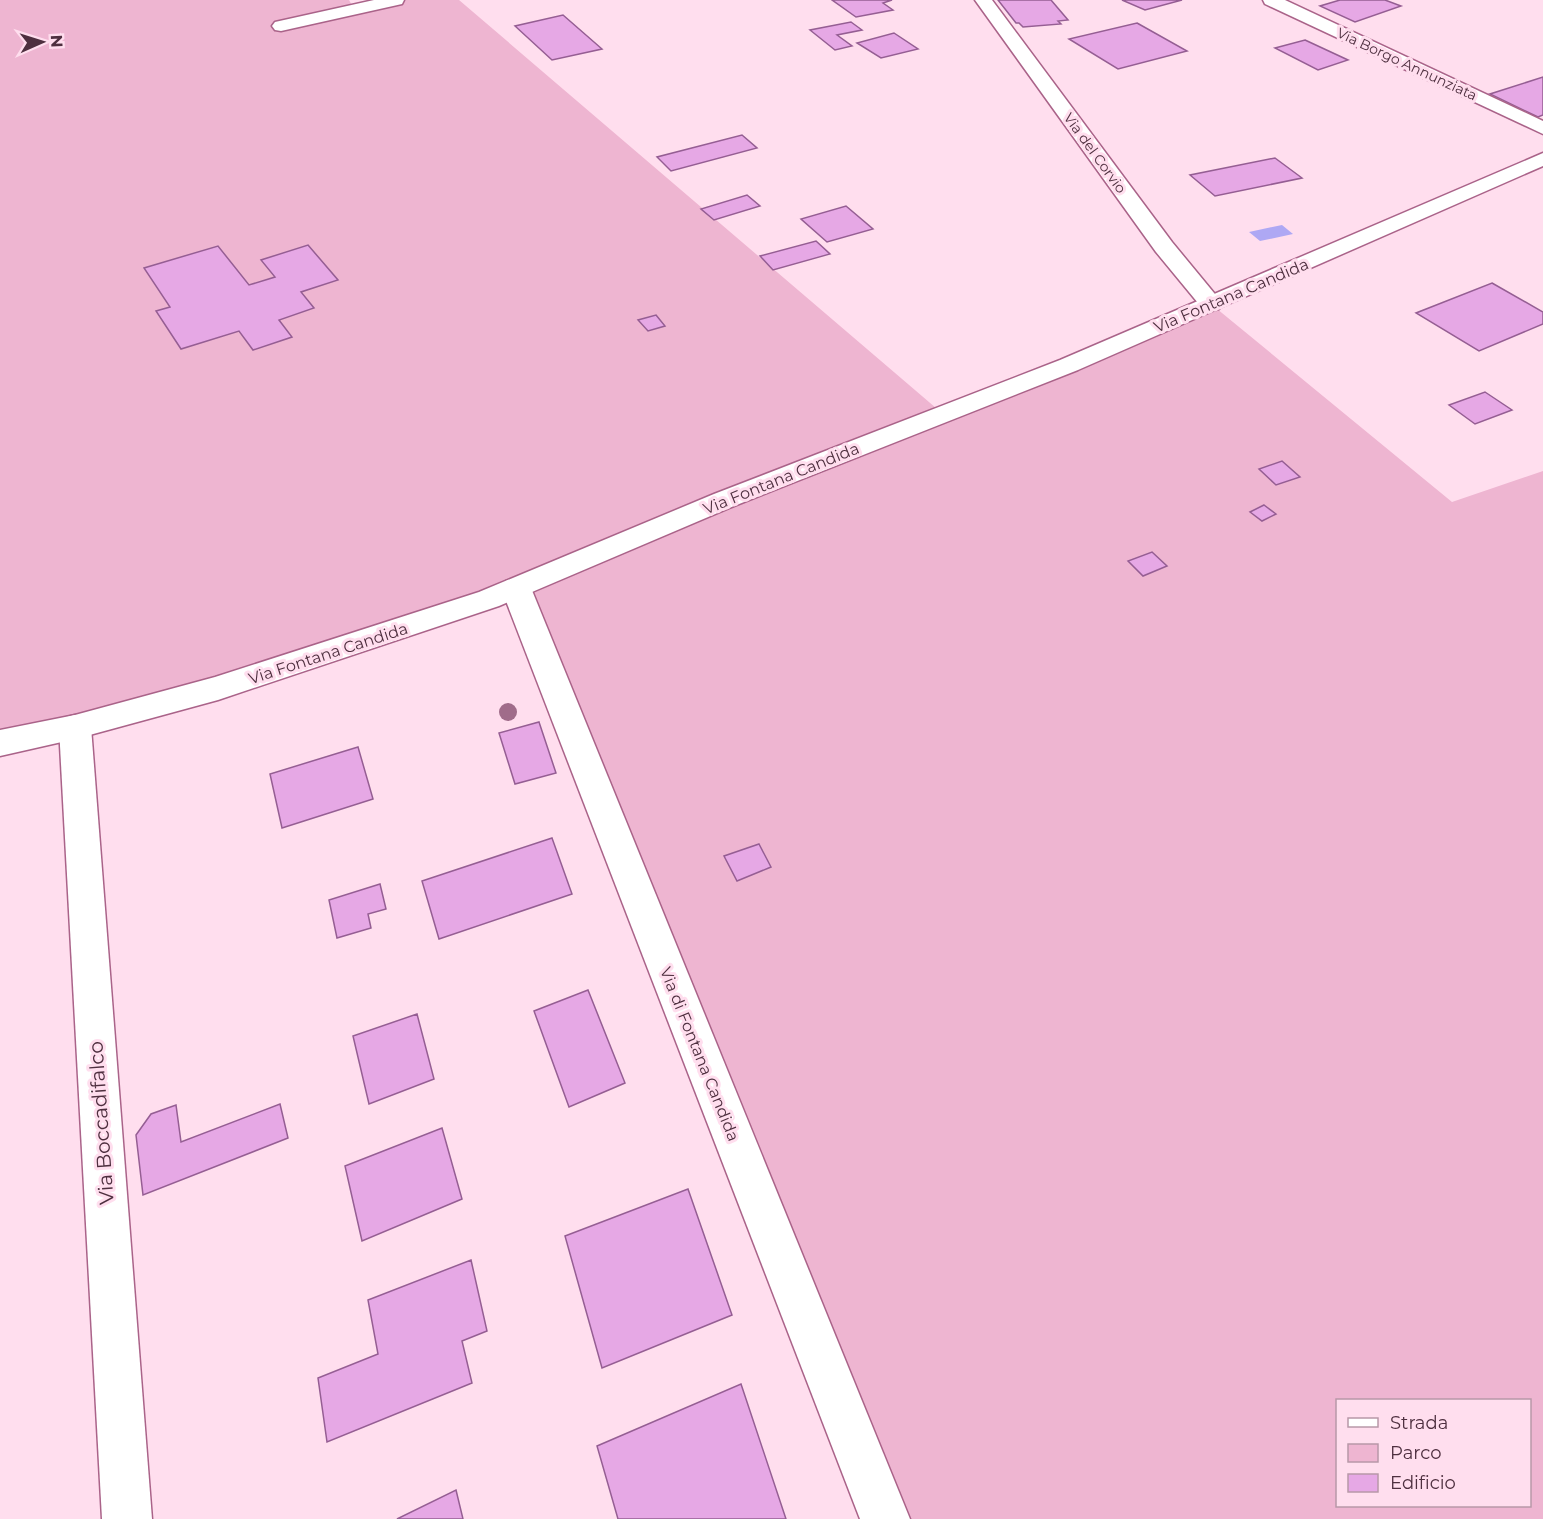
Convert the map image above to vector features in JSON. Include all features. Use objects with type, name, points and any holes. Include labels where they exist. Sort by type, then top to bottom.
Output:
[{"type":"street","points":[[281,26],[351,4],[396,0]]},
{"type":"street","name":"Via del Corvio","points":[[983,0],[1164,248],[1211,304]]},
{"type":"street","name":"Via Borgo Annunziata","points":[[1271,0],[1543,128]]},
{"type":"street","name":"Via Fontana Candida","points":[[0,743],[75,727],[218,688],[463,609],[684,516],[1041,376],[1543,159]]},
{"type":"street","name":"Via di Fontana Candida","points":[[516,588],[885,1519]]},
{"type":"street","name":"Via Boccadifalco","points":[[75,727],[127,1519]]},
{"type":"green space","points":[[0,0],[349,0],[354,9],[396,0],[459,0],[943,414],[1211,304],[1452,502],[1543,471],[1543,1519],[885,1519],[516,589],[0,743]]},
{"type":"shaded area","points":[[1282,225],[1293,234],[1260,241],[1249,232]]},
{"type":"building","points":[[832,0],[892,0],[883,3],[893,10],[856,17]]},
{"type":"building","points":[[998,0],[1051,0],[1068,20],[1058,21],[1061,24],[1023,27],[1016,23]]},
{"type":"building","points":[[1122,0],[1182,0],[1145,10]]},
{"type":"building","points":[[1340,0],[1385,0],[1401,6],[1355,22],[1320,6]]},
{"type":"building","points":[[563,15],[602,49],[552,60],[515,26]]},
{"type":"building","points":[[851,22],[862,30],[837,35],[852,46],[835,50],[810,30]]},
{"type":"building","points":[[1137,23],[1187,51],[1118,69],[1069,39]]},
{"type":"building","points":[[894,33],[918,49],[881,58],[857,43]]},
{"type":"building","points":[[1305,40],[1348,60],[1318,70],[1275,48]]},
{"type":"building","points":[[1543,77],[1543,115],[1538,117],[1490,94]]},
{"type":"building","points":[[742,135],[757,148],[671,171],[657,157]]},
{"type":"building","points":[[1275,158],[1302,178],[1215,196],[1190,175]]},
{"type":"building","points":[[747,195],[760,206],[714,220],[701,209]]},
{"type":"building","points":[[846,206],[873,229],[827,242],[801,219]]},
{"type":"building","points":[[816,241],[830,254],[773,270],[760,256]]},
{"type":"building","points":[[308,245],[338,280],[301,292],[314,308],[279,320],[292,337],[253,350],[239,331],[181,349],[156,311],[170,307],[144,268],[218,246],[249,285],[275,277],[261,260]]},
{"type":"building","points":[[1492,283],[1543,312],[1543,324],[1479,351],[1416,313]]},
{"type":"building","points":[[656,315],[665,326],[648,331],[638,320]]},
{"type":"building","points":[[1485,392],[1512,410],[1475,424],[1449,405]]},
{"type":"building","points":[[1282,461],[1300,477],[1276,485],[1259,469]]},
{"type":"building","points":[[1264,505],[1276,514],[1262,521],[1250,512]]},
{"type":"building","points":[[1152,552],[1167,566],[1143,576],[1128,561]]},
{"type":"building","points":[[539,722],[556,773],[515,784],[499,733]]},
{"type":"building","points":[[358,747],[373,799],[282,828],[270,774]]},
{"type":"building","points":[[552,838],[572,894],[439,939],[422,881]]},
{"type":"building","points":[[759,844],[771,867],[737,881],[724,856]]},
{"type":"building","points":[[380,884],[386,909],[368,914],[371,928],[337,938],[329,900]]},
{"type":"building","points":[[588,990],[625,1083],[569,1107],[534,1011]]},
{"type":"building","points":[[417,1014],[434,1079],[369,1104],[353,1036]]},
{"type":"building","points":[[280,1104],[288,1138],[143,1195],[136,1135],[151,1114],[176,1105],[181,1142]]},
{"type":"building","points":[[442,1128],[462,1199],[362,1241],[345,1166]]},
{"type":"building","points":[[688,1189],[732,1315],[602,1368],[565,1236]]},
{"type":"building","points":[[471,1260],[487,1331],[462,1341],[472,1383],[327,1442],[318,1378],[378,1354],[368,1300]]},
{"type":"building","points":[[741,1384],[786,1519],[618,1519],[597,1446]]},
{"type":"building","points":[[456,1490],[463,1519],[397,1519]]}]
